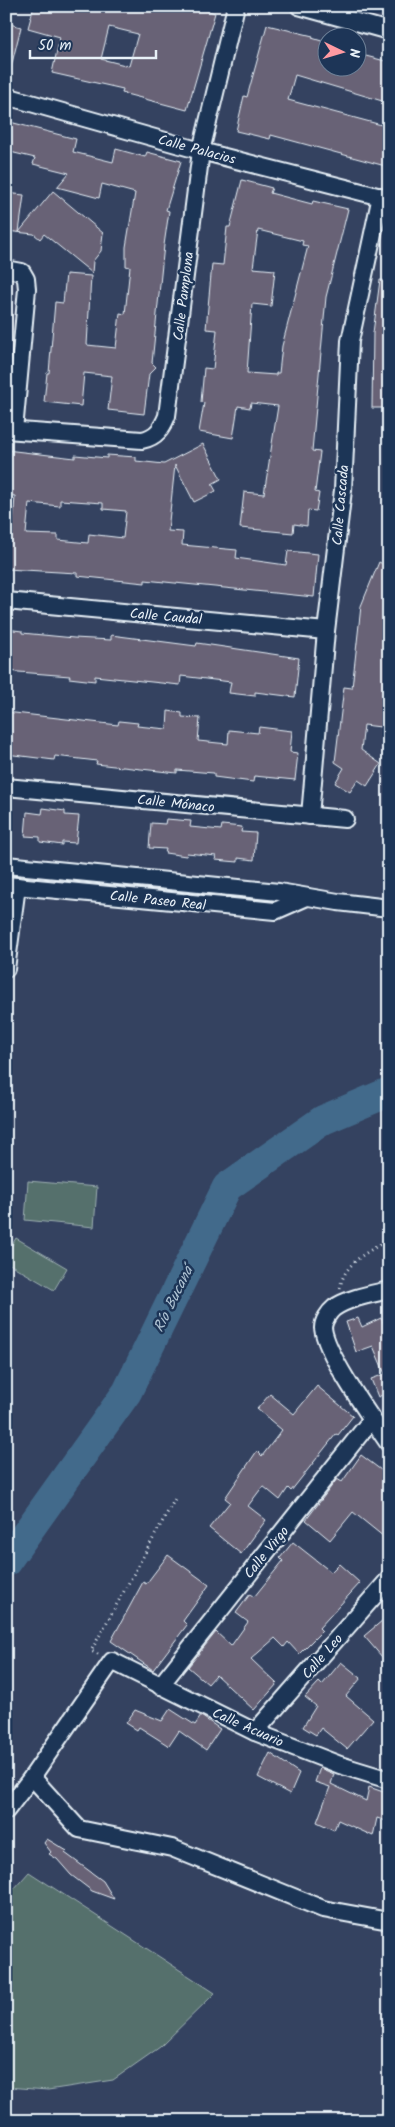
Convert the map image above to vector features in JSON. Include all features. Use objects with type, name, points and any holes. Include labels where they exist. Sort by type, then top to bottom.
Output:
[{"type":"street","name":"Calle Pamplona","points":[[10,430],[142,440],[151,438],[162,428],[167,416],[201,151],[236,6]]},
{"type":"street","points":[[299,6],[389,31]]},
{"type":"street","name":"Calle Palacios","points":[[6,96],[201,151],[385,198]]},
{"type":"street","name":"Calle Cascada","points":[[310,816],[326,631],[343,490],[350,341],[385,198]]},
{"type":"street","points":[[6,269],[22,272],[26,280],[27,289],[10,430]]},
{"type":"street","name":"Calle Caudal","points":[[6,601],[326,631]]},
{"type":"street","name":"Calle Mónaco","points":[[6,787],[345,819]]},
{"type":"street","name":"Calle Paseo Real","points":[[6,865],[279,892],[389,908]]},
{"type":"street","points":[[6,969],[11,885]]},
{"type":"street","name":"Calle Paseo Real","points":[[11,885],[275,911],[307,897]]},
{"type":"street","points":[[389,1290],[343,1304],[327,1316],[323,1326],[328,1347],[389,1444]]},
{"type":"street","name":"Calle Virgo","points":[[160,1686],[372,1419]]},
{"type":"street","name":"Calle Leo","points":[[255,1732],[389,1579]]},
{"type":"street","points":[[6,1811],[112,1661]]},
{"type":"street","name":"Calle Acuario","points":[[112,1661],[255,1732],[340,1765],[389,1780]]},
{"type":"street","points":[[32,1776],[79,1829],[172,1848],[323,1909],[389,1921]]},
{"type":"path","points":[[343,1304],[338,1296],[341,1282],[349,1266],[389,1240]]},
{"type":"path","points":[[112,1661],[91,1651],[176,1497]]},
{"type":"green space","points":[[28,1181],[97,1187],[94,1227],[25,1220]]},
{"type":"green space","points":[[16,1238],[67,1268],[54,1290],[6,1262],[6,1255]]},
{"type":"green space","points":[[29,1872],[215,1993],[160,2047],[113,2080],[48,2090],[6,2087],[6,1898]]},
{"type":"building","points":[[34,6],[194,6],[215,13],[187,110],[122,93],[123,89],[52,73],[60,37],[28,28]],"holes":[[[109,27],[138,34],[129,66],[101,59]]]},
{"type":"building","points":[[6,23],[21,27],[11,67],[6,67]]},
{"type":"building","points":[[267,25],[313,36],[312,38],[318,40],[318,78],[368,78],[368,57],[389,62],[389,103],[295,75],[288,100],[389,127],[389,167],[271,135],[270,139],[236,131],[244,96],[247,97]]},
{"type":"building","points":[[6,121],[76,139],[73,152],[113,162],[116,149],[145,157],[147,152],[181,161],[166,210],[169,211],[152,363],[156,367],[149,374],[144,414],[108,410],[112,376],[84,373],[81,406],[44,402],[47,373],[49,373],[55,302],[63,303],[66,274],[91,276],[87,345],[116,348],[120,313],[125,314],[130,267],[126,266],[126,247],[135,193],[102,184],[99,198],[57,187],[69,173],[33,164],[35,158],[6,151]]},
{"type":"building","points":[[242,180],[272,188],[270,193],[312,204],[313,201],[348,209],[326,297],[312,451],[320,452],[315,492],[319,493],[316,511],[308,510],[307,526],[294,524],[293,533],[240,528],[244,492],[264,494],[278,406],[251,403],[250,408],[238,406],[233,438],[199,432],[204,403],[201,402],[204,368],[213,369],[217,330],[206,329],[212,264],[223,265],[227,227],[230,227]],"holes":[[[258,230],[303,241],[302,245],[308,246],[282,346],[279,373],[276,373],[276,375],[247,373],[252,304],[271,306],[275,270],[253,268]]]},
{"type":"building","points":[[53,191],[103,233],[101,251],[93,261],[92,273],[44,234],[40,239],[34,234],[6,231],[6,193],[24,195],[19,232]]},
{"type":"building","points":[[380,280],[389,281],[389,408],[372,408],[373,333]]},
{"type":"building","points":[[203,444],[221,479],[212,484],[216,491],[194,502],[175,465],[168,531],[183,532],[182,545],[237,550],[236,558],[286,565],[288,551],[318,554],[314,597],[145,580],[145,583],[77,576],[77,573],[6,569],[6,524],[13,525],[15,496],[6,495],[6,450],[75,458],[75,455],[107,458],[107,455],[136,457],[136,461],[164,464]],"holes":[[[60,500],[103,503],[103,509],[126,511],[123,538],[89,534],[88,543],[58,540],[58,535],[26,534],[29,503],[60,506]]]},
{"type":"building","points":[[379,562],[389,567],[389,728],[364,725],[361,750],[381,764],[367,786],[358,780],[350,792],[335,783],[344,768],[335,762],[344,687],[352,688],[361,606]]},
{"type":"building","points":[[6,629],[22,631],[22,633],[74,638],[111,640],[111,635],[196,646],[197,643],[299,658],[295,697],[255,692],[255,696],[229,693],[231,682],[181,676],[180,685],[95,676],[95,681],[69,678],[70,676],[6,671]]},
{"type":"building","points":[[168,711],[182,713],[182,717],[200,718],[198,741],[228,744],[229,730],[258,733],[259,727],[292,731],[290,752],[298,753],[295,780],[254,776],[253,782],[214,777],[214,773],[177,770],[177,773],[96,764],[97,761],[55,756],[54,760],[6,754],[6,712],[118,725],[119,721],[138,723],[137,726],[167,729]]},
{"type":"building","points":[[43,808],[65,811],[65,815],[79,816],[76,843],[62,842],[62,845],[40,842],[40,837],[25,836],[27,812],[42,814]]},
{"type":"building","points":[[166,819],[191,821],[190,827],[221,830],[222,825],[242,827],[241,832],[256,833],[254,860],[238,858],[238,862],[215,860],[216,856],[187,853],[186,856],[165,853],[166,849],[149,848],[151,823],[165,824]]},
{"type":"building","points":[[358,1318],[362,1327],[381,1318],[389,1336],[389,1392],[378,1397],[371,1379],[385,1374],[373,1346],[356,1352],[346,1322]]},
{"type":"building","points":[[317,1386],[353,1416],[338,1435],[336,1434],[291,1491],[288,1488],[280,1500],[263,1486],[248,1506],[266,1520],[241,1554],[209,1528],[230,1502],[225,1498],[257,1451],[262,1456],[282,1430],[257,1409],[270,1394],[294,1414]]},
{"type":"building","points":[[361,1455],[389,1476],[389,1541],[353,1512],[330,1540],[306,1520],[337,1479],[342,1482]]},
{"type":"building","points":[[293,1542],[331,1572],[339,1564],[360,1583],[319,1628],[322,1631],[299,1654],[288,1642],[284,1647],[275,1638],[251,1659],[277,1684],[254,1710],[216,1675],[208,1684],[188,1667],[216,1632],[231,1646],[248,1622],[236,1613],[250,1594],[254,1597],[283,1561],[280,1558]]},
{"type":"building","points":[[168,1555],[209,1585],[183,1621],[187,1625],[153,1670],[111,1641],[143,1582],[146,1584]]},
{"type":"building","points":[[389,1615],[389,1665],[364,1636]]},
{"type":"building","points":[[341,1662],[361,1678],[346,1696],[373,1719],[347,1749],[321,1728],[316,1735],[303,1727],[316,1706],[305,1697],[319,1682],[322,1685]]},
{"type":"building","points":[[170,1709],[195,1725],[201,1716],[220,1729],[206,1750],[179,1731],[169,1746],[139,1727],[137,1730],[126,1723],[135,1710],[162,1721]]},
{"type":"building","points":[[270,1753],[299,1773],[290,1794],[258,1777]]},
{"type":"building","points":[[320,1768],[334,1774],[331,1784],[366,1801],[369,1787],[389,1794],[389,1822],[377,1818],[373,1836],[338,1820],[334,1830],[317,1822],[330,1787],[315,1782]]},
{"type":"building","points":[[47,1839],[67,1851],[65,1853],[103,1881],[114,1899],[92,1891],[71,1875],[57,1859],[49,1854],[51,1852],[44,1843]]},
{"type":"waterway","name":"Río Bucaná","points":[[6,1562],[127,1392],[227,1187],[323,1120],[389,1092]]}]
